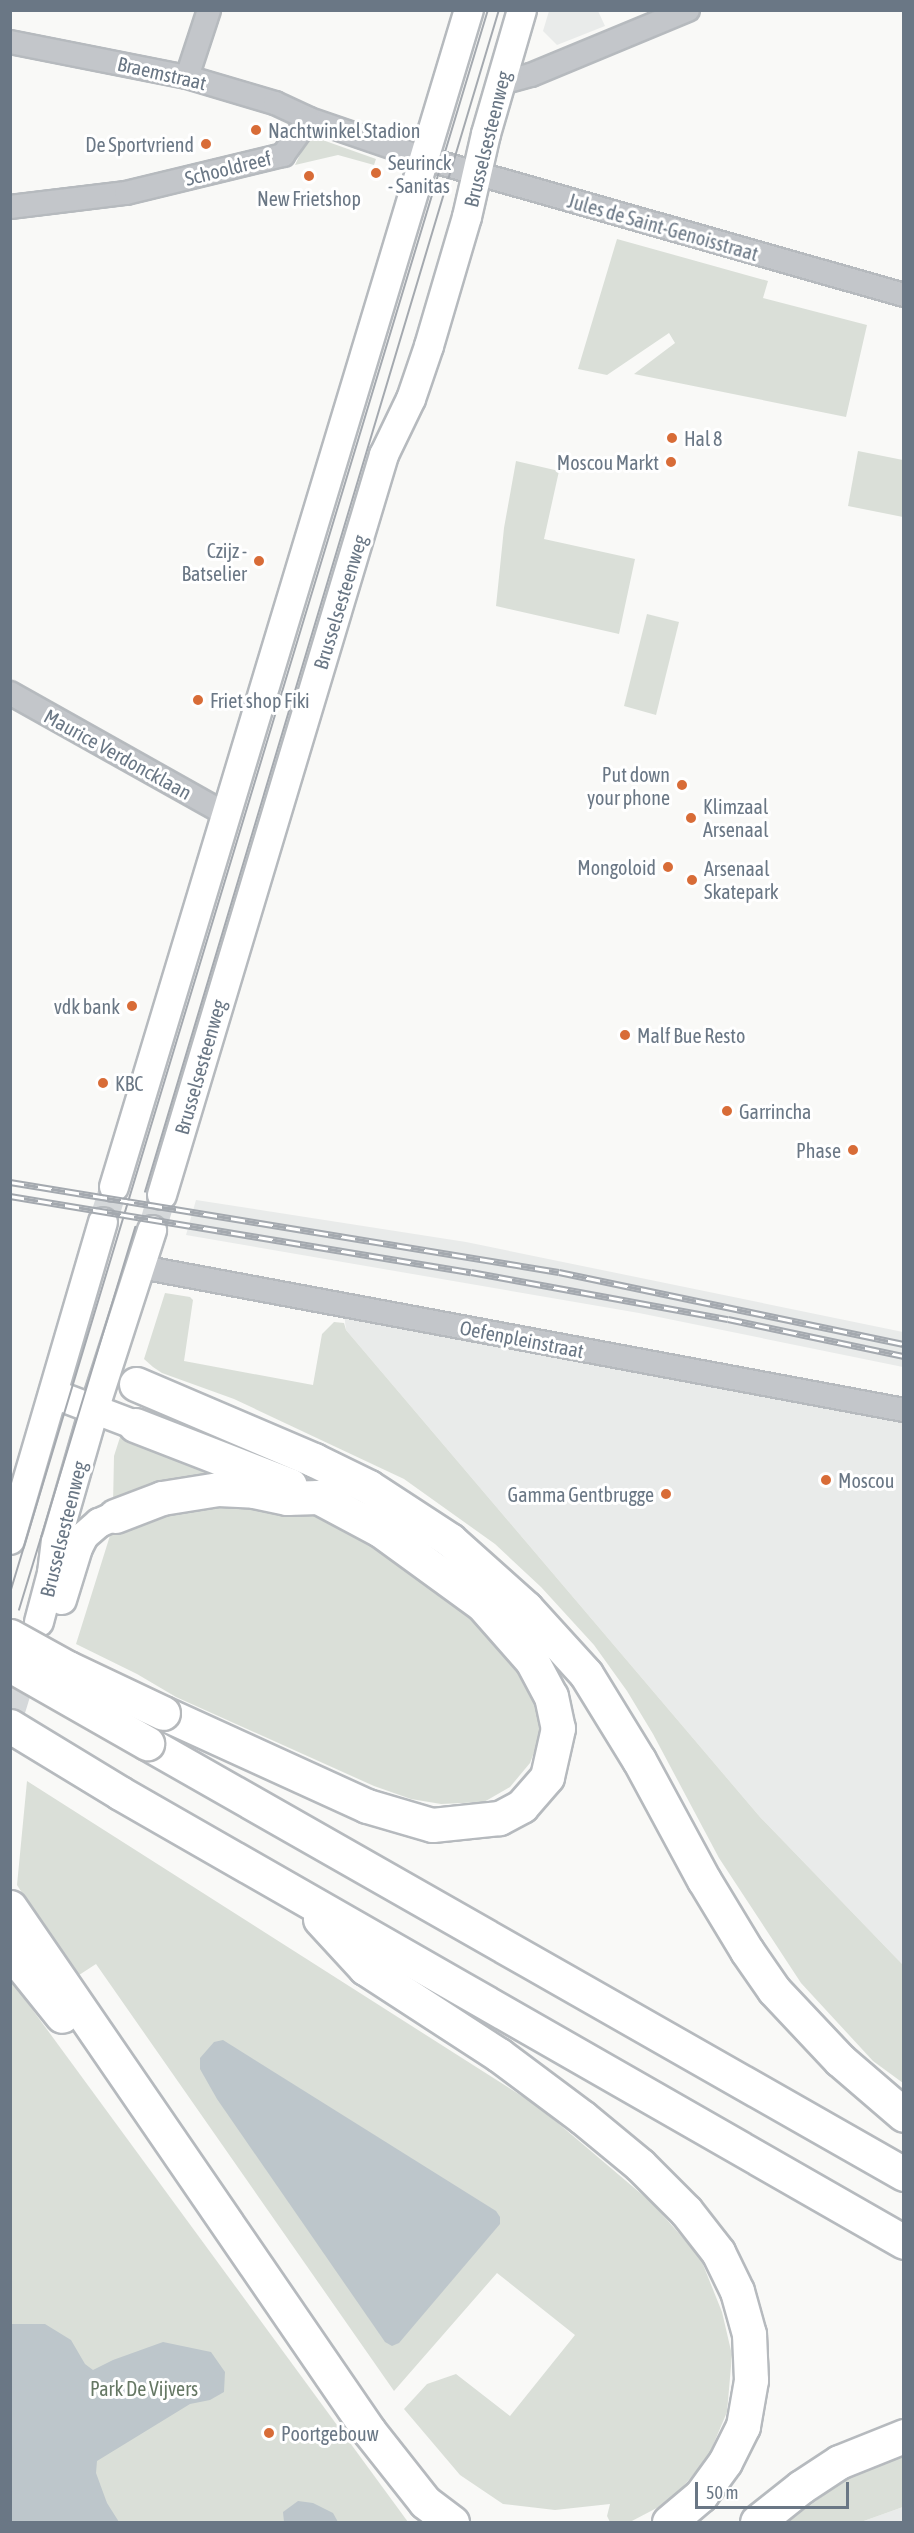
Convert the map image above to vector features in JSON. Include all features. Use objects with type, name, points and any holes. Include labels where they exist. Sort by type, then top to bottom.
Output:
[{"type":"highway","points":[[121,1379],[314,1460],[369,1487],[450,1540],[526,1608],[586,1674],[639,1760],[710,1890],[774,1990],[840,2060],[903,2115]]},
{"type":"highway","points":[[25,1629],[68,1668],[367,1806],[432,1825],[500,1818],[522,1806],[547,1777],[558,1728],[551,1696],[532,1661],[482,1604],[380,1530],[318,1497],[267,1475],[135,1425]]},
{"type":"highway","points":[[116,1516],[162,1498],[218,1489],[254,1491],[287,1498],[318,1497]]},
{"type":"highway","points":[[10,1665],[903,2174]]},
{"type":"highway","points":[[10,1726],[301,1898],[903,2242]]},
{"type":"highway","points":[[301,1898],[365,1968],[499,2055],[582,2117],[640,2165],[686,2211],[718,2252],[737,2291],[749,2334],[751,2380],[743,2426],[725,2462],[701,2495],[669,2523]]},
{"type":"highway","points":[[10,1907],[369,2431],[425,2502],[452,2523]]},
{"type":"highway","points":[[16,1962],[108,2074],[392,2484],[424,2523]]},
{"type":"highway","points":[[757,2523],[801,2487],[839,2462],[903,2436]]},
{"type":"main road","points":[[114,1187],[469,10]]},
{"type":"main road","name":"Brusselsesteenweg","points":[[162,1195],[384,455],[411,399],[479,174],[522,10]]},
{"type":"main road","points":[[10,1540],[103,1222]]},
{"type":"main road","name":"Brusselsesteenweg","points":[[25,1629],[52,1573],[56,1542],[94,1410],[121,1379],[141,1267],[152,1230]]},
{"type":"main road","points":[[54,1394],[76,1375],[121,1379]]},
{"type":"main road","points":[[54,1394],[135,1425]]},
{"type":"main road","points":[[25,1629],[63,1599],[78,1548],[84,1536],[99,1523],[116,1516]]},
{"type":"street","points":[[187,78],[209,10]]},
{"type":"street","points":[[501,83],[531,75],[688,10]]},
{"type":"street","name":"Braemstraat","points":[[10,42],[187,78],[275,103],[309,119]]},
{"type":"street","points":[[309,119],[423,158]]},
{"type":"street","name":"Schooldreef","points":[[10,207],[126,193],[283,155],[309,119]]},
{"type":"street","name":"Jules de Saint-Genoisstraat","points":[[423,158],[903,295]]},
{"type":"street","name":"Maurice Verdoncklaan","points":[[10,693],[226,814]]},
{"type":"street","name":"Oefenpleinstraat","points":[[141,1267],[903,1410]]},
{"type":"shaded area","points":[[549,11],[598,11],[605,26],[557,45],[543,31]]},
{"type":"shaded area","points":[[196,1200],[466,1242],[903,1332],[903,1367],[639,1313],[186,1235]]},
{"type":"shaded area","points":[[343,1305],[903,1410],[903,1965],[760,1817],[346,1330]]},
{"type":"shaded area","points":[[223,2040],[496,2211],[500,2217],[500,2224],[399,2343],[392,2346],[385,2342],[217,2099],[200,2069],[200,2058],[214,2042]]},
{"type":"shaded area","points":[[11,2324],[45,2324],[71,2340],[85,2364],[93,2370],[113,2360],[163,2342],[211,2352],[225,2372],[224,2392],[210,2400],[190,2404],[97,2461],[96,2473],[107,2503],[119,2522],[11,2522]]},
{"type":"shaded area","points":[[298,2501],[313,2503],[333,2513],[338,2522],[284,2522],[283,2512]]},
{"type":"shaded area","points":[[903,2507],[903,2522],[861,2522]]},
{"type":"green space","points":[[317,138],[376,159],[374,165],[338,155],[295,165],[306,142]]},
{"type":"green space","points":[[617,239],[768,281],[763,298],[867,325],[846,417],[634,374],[675,343],[669,333],[607,375],[578,369]]},
{"type":"green space","points":[[858,451],[903,460],[903,517],[848,506]]},
{"type":"green space","points":[[516,461],[559,471],[544,539],[635,559],[619,634],[496,606],[504,528]]},
{"type":"green space","points":[[647,614],[679,622],[656,715],[624,706]]},
{"type":"green space","points":[[165,1293],[190,1297],[193,1300],[184,1361],[313,1385],[322,1334],[334,1322],[344,1323],[346,1330],[760,1817],[903,1965],[903,2083],[873,2061],[801,1983],[719,1858],[653,1734],[627,1691],[594,1645],[541,1587],[495,1544],[404,1479],[234,1399],[162,1373],[153,1367],[144,1359]]},
{"type":"green space","points":[[122,1431],[246,1475],[204,1474],[166,1481],[113,1505],[114,1456]]},
{"type":"green space","points":[[254,1505],[313,1515],[346,1527],[387,1550],[477,1621],[519,1669],[535,1699],[540,1734],[530,1763],[510,1787],[484,1802],[441,1804],[411,1799],[374,1786],[176,1697],[137,1674],[76,1644],[113,1526],[157,1507],[171,1516],[200,1508]]},
{"type":"green space","points":[[27,1781],[539,2107],[652,2203],[700,2257],[722,2312],[732,2355],[727,2412],[708,2457],[672,2500],[630,2522],[610,2522],[607,2516],[610,2504],[555,2510],[503,2504],[460,2475],[404,2409],[427,2384],[456,2374],[510,2416],[575,2335],[497,2273],[394,2391],[96,1964],[76,1977],[17,1885]]},
{"type":"green space","name":"Park De Vijvers","points":[[10,1979],[304,2380],[408,2522],[11,2522]]},
{"type":"green space","points":[[903,2450],[903,2507],[861,2522],[787,2522],[861,2468]]},
{"type":"tunnel","points":[[103,1222],[114,1187]]},
{"type":"tunnel","points":[[152,1230],[162,1195]]},
{"type":"tunnel","points":[[10,1714],[29,1653]]},
{"type":"tram line","points":[[10,1593],[488,10]]},
{"type":"tram line","points":[[145,1192],[499,10]]},
{"type":"tram line","points":[[19,1610],[135,1227]]},
{"type":"railway","points":[[10,1182],[559,1272],[904,1344]]},
{"type":"railway","points":[[10,1196],[471,1272],[728,1319],[904,1356]]},
{"type":"place","name":"Nachtwinkel Stadion","points":[[256,130]]},
{"type":"place","name":"De Sportvriend","points":[[206,144]]},
{"type":"place","name":"Seurinck - Sanitas","points":[[376,173]]},
{"type":"place","name":"New Frietshop","points":[[309,176]]},
{"type":"place","name":"Hal 8","points":[[672,438]]},
{"type":"place","name":"Moscou Markt","points":[[671,462]]},
{"type":"place","name":"Czijz - Batselier","points":[[259,561]]},
{"type":"place","name":"Friet shop Fiki","points":[[198,700]]},
{"type":"place","name":"Put down your phone","points":[[682,785]]},
{"type":"place","name":"Klimzaal Arsenaal","points":[[691,818]]},
{"type":"place","name":"Mongoloid","points":[[668,867]]},
{"type":"place","name":"Arsenaal Skatepark","points":[[692,880]]},
{"type":"place","name":"vdk bank","points":[[132,1006]]},
{"type":"place","name":"Malf Bue Resto","points":[[625,1035]]},
{"type":"place","name":"KBC","points":[[103,1083]]},
{"type":"place","name":"Garrincha","points":[[727,1111]]},
{"type":"place","name":"Phase","points":[[853,1150]]},
{"type":"place","name":"Moscou","points":[[826,1480]]},
{"type":"place","name":"Gamma Gentbrugge","points":[[666,1494]]},
{"type":"place","name":"Poortgebouw","points":[[269,2433]]}]
